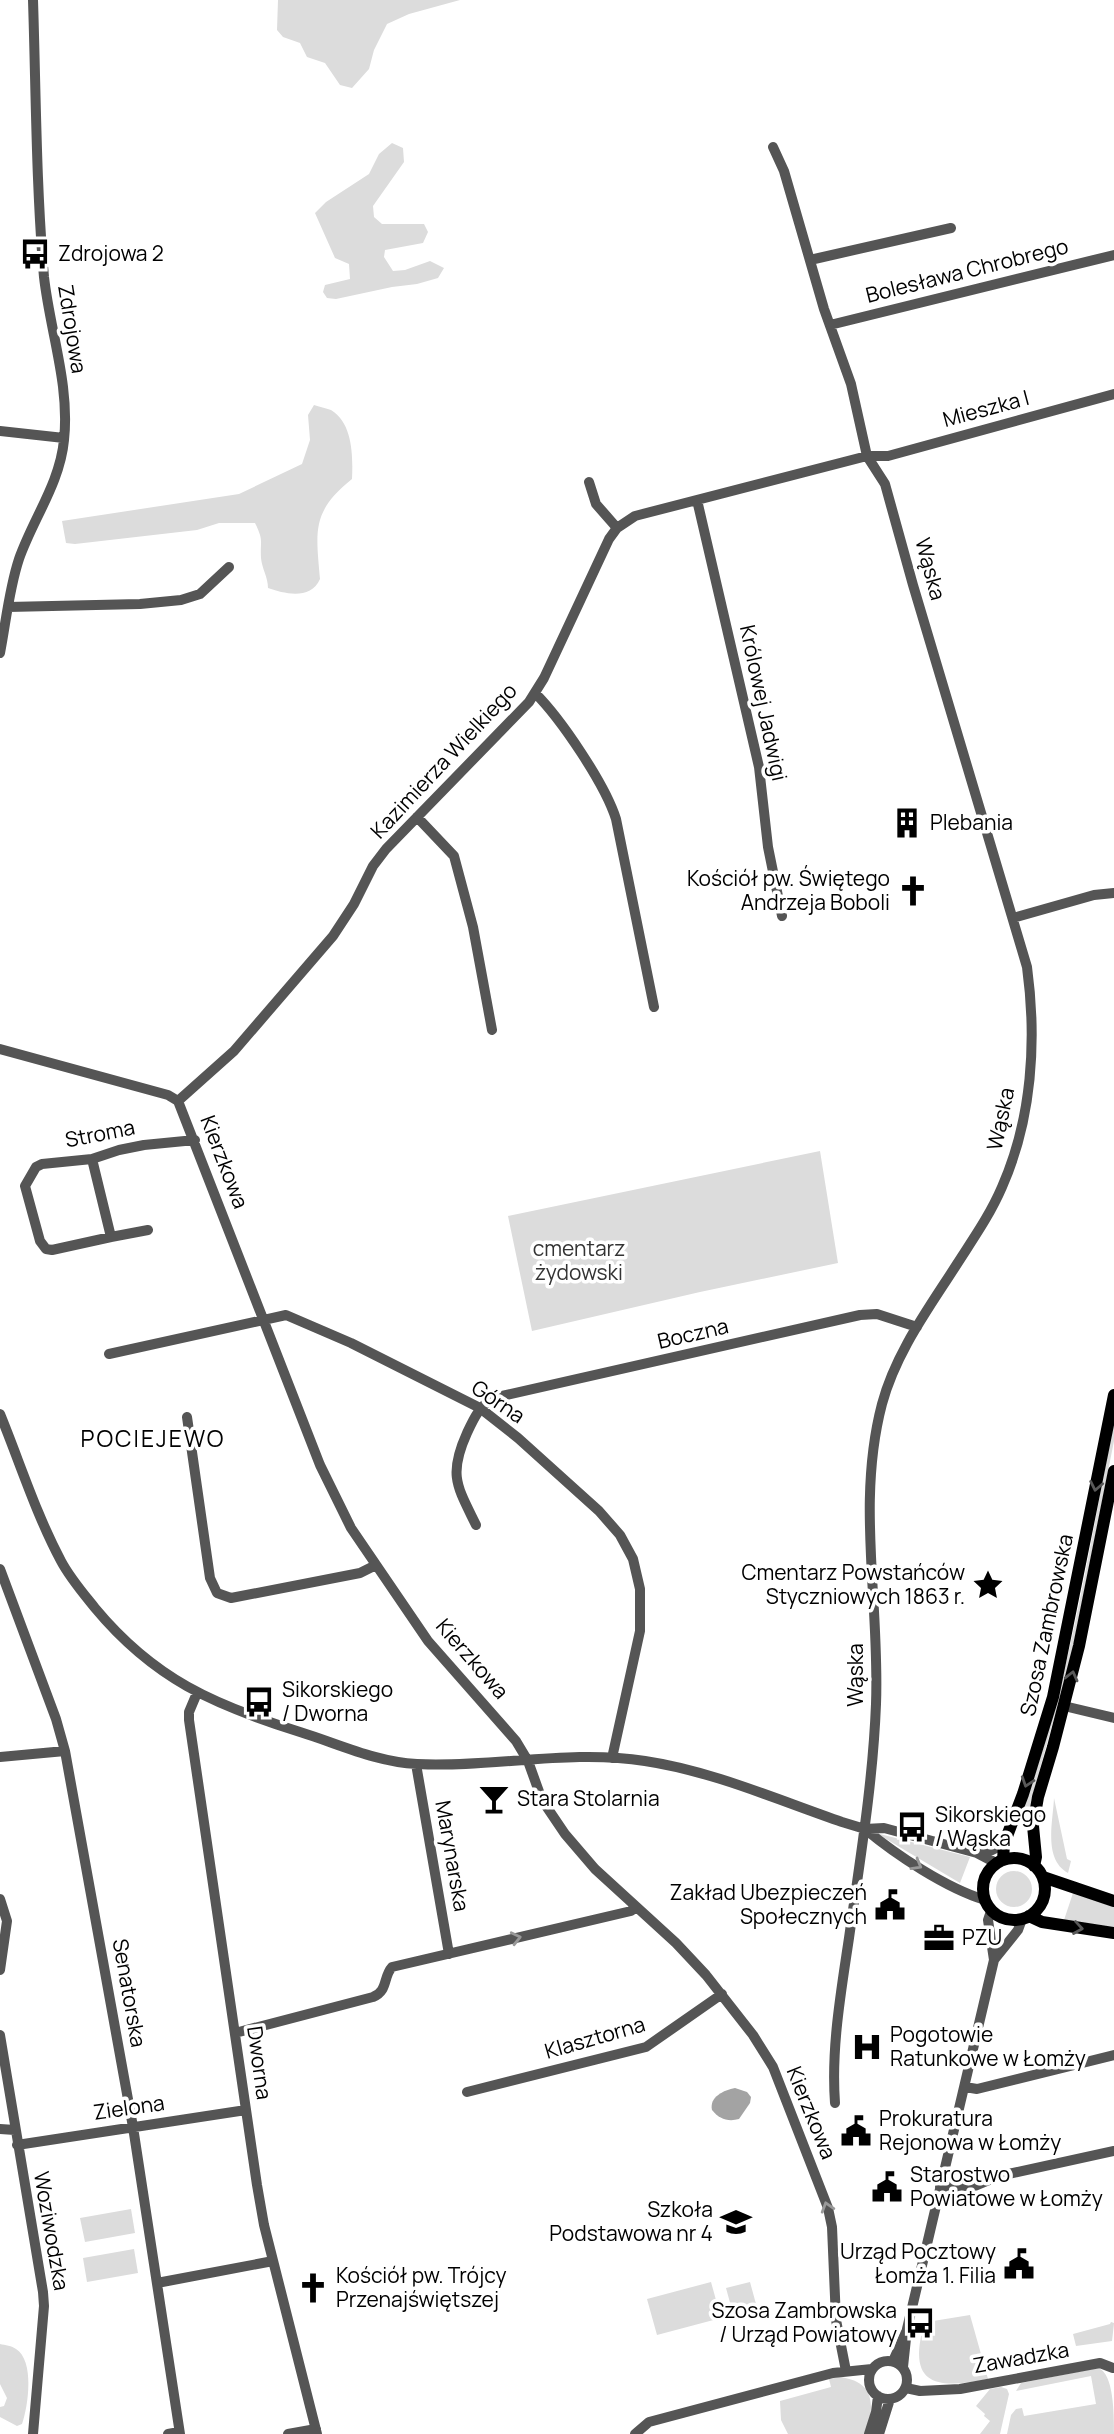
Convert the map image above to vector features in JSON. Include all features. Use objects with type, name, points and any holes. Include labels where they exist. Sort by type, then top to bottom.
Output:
[{"type":"main road","name":"Szosa Zambrowska","points":[[999,1862],[1041,1743],[1053,1697],[1114,1395]]},
{"type":"main road","name":"Szosa Zambrowska","points":[[1035,1861],[1033,1826],[1038,1797],[1064,1706],[1114,1471]]},
{"type":"main road","points":[[1013,1821],[1023,1827],[1033,1826]]},
{"type":"main road","points":[[1114,1901],[1048,1878],[1035,1861],[1023,1859],[999,1862],[984,1880],[984,1907],[1006,1919],[1114,1933]]},
{"type":"main road","points":[[1023,1922],[1035,1912],[1043,1900],[1048,1878]]},
{"type":"street","name":"Zdrojowa","points":[[0,653],[6,602],[20,558],[60,465],[64,438],[65,404],[44,276],[33,0]]},
{"type":"street","name":"Wąska","points":[[774,147],[851,384],[867,456],[889,495],[913,585],[1027,967],[1033,1029],[1027,1100],[1006,1179],[989,1213],[917,1327],[888,1384],[876,1431],[871,1469],[869,1530],[876,1704],[865,1829],[838,2019],[835,2103]]},
{"type":"street","points":[[810,260],[951,228]]},
{"type":"street","name":"Bolesława Chrobrego","points":[[830,325],[1114,255]]},
{"type":"street","name":"Mieszka I","points":[[867,456],[888,456],[1114,394]]},
{"type":"street","points":[[0,431],[64,438]]},
{"type":"street","points":[[589,482],[596,504],[617,528],[635,516],[867,456]]},
{"type":"street","name":"Królowej Jadwigi","points":[[697,500],[760,767],[766,833],[782,916]]},
{"type":"street","name":"Kazimierza Wielkiego","points":[[178,1101],[234,1051],[333,936],[354,904],[373,866],[535,693],[601,554],[617,528]]},
{"type":"street","points":[[6,602],[139,604],[181,600],[200,594],[229,567]]},
{"type":"street","points":[[535,693],[547,705],[610,800],[654,1007]]},
{"type":"street","points":[[417,817],[454,856],[473,927],[492,1030]]},
{"type":"street","points":[[1013,918],[1094,895],[1114,893]]},
{"type":"street","name":"Kierzkowa","points":[[0,1048],[168,1095],[178,1101],[334,1497],[351,1528],[428,1641],[500,1720],[528,1761],[542,1800],[558,1825],[595,1869],[676,1943],[722,1994],[773,2067],[828,2208],[832,2227],[836,2320],[846,2371]]},
{"type":"street","name":"Stroma","points":[[111,1237],[46,1249],[40,1241],[25,1186],[33,1171],[39,1165],[92,1158],[131,1147],[195,1140]]},
{"type":"street","points":[[92,1158],[111,1237],[148,1230]]},
{"type":"street","name":"Boczna","points":[[480,1408],[499,1396],[534,1391],[860,1315],[877,1314],[917,1327]]},
{"type":"street","name":"Górna","points":[[109,1354],[281,1315],[296,1317],[480,1408],[599,1511],[620,1535],[633,1559],[640,1589],[640,1631],[612,1758]]},
{"type":"street","points":[[476,1525],[459,1488],[455,1465],[460,1448],[480,1408]]},
{"type":"street","points":[[0,1415],[51,1540],[62,1563],[82,1592],[136,1651],[162,1672],[197,1693],[266,1721],[366,1755],[416,1764],[612,1758],[644,1761],[680,1768],[865,1829],[887,1847],[984,1907],[995,1960]]},
{"type":"street","points":[[187,1417],[211,1578],[217,1593],[231,1598],[360,1573],[376,1565]]},
{"type":"street","name":"Senatorska","points":[[0,1569],[56,1719],[65,1751],[133,2127],[179,2433]]},
{"type":"street","name":"Dworna","points":[[197,1693],[189,1712],[189,1720],[264,2225],[316,2432]]},
{"type":"street","points":[[1064,1706],[1114,1718]]},
{"type":"street","points":[[0,1757],[65,1751]]},
{"type":"street","name":"Marynarska","points":[[416,1764],[449,1954]]},
{"type":"street","points":[[865,1829],[884,1828],[999,1862]]},
{"type":"street","points":[[982,1855],[1004,1844]]},
{"type":"street","points":[[0,1899],[7,1921],[0,1970]]},
{"type":"street","points":[[235,2033],[373,1997],[382,1991],[392,1967],[631,1911],[635,1907]]},
{"type":"street","points":[[872,2369],[870,2387],[878,2396],[897,2398],[907,2383],[903,2367],[907,2329],[995,1960],[1023,1922]]},
{"type":"street","name":"Klasztorna","points":[[467,2092],[646,2047],[722,1994]]},
{"type":"street","name":"Woziwodzka","points":[[0,2035],[44,2299],[33,2434]]},
{"type":"street","points":[[965,2087],[977,2089],[1114,2055]]},
{"type":"street","name":"Zielona","points":[[18,2145],[246,2110]]},
{"type":"street","points":[[0,2129],[15,2130]]},
{"type":"street","points":[[940,2188],[975,2186],[999,2176],[1114,2151]]},
{"type":"street","points":[[157,2283],[273,2261]]},
{"type":"street","points":[[893,2361],[907,2329]]},
{"type":"street","points":[[635,2434],[649,2422],[833,2373],[872,2369],[881,2362],[893,2361],[903,2367]]},
{"type":"street","name":"Zawadzka","points":[[907,2383],[920,2390],[960,2389],[1100,2364],[1114,2368]]},
{"type":"street","points":[[846,2371],[869,2381]]},
{"type":"street","points":[[869,2434],[878,2396]]},
{"type":"street","points":[[879,2434],[890,2399]]},
{"type":"street","points":[[288,2434],[316,2432]]},
{"type":"street","points":[[168,2434],[179,2433]]},
{"type":"green space","points":[[278,0],[460,0],[409,14],[387,24],[374,50],[369,69],[352,88],[340,85],[325,63],[307,57],[300,43],[283,37],[277,30]]},
{"type":"green space","points":[[392,143],[403,148],[404,162],[373,206],[374,217],[382,224],[424,224],[428,232],[423,243],[385,250],[384,257],[393,271],[405,270],[430,261],[444,268],[438,278],[417,284],[336,299],[327,298],[323,292],[325,285],[350,279],[349,264],[335,258],[315,213],[326,202],[369,174],[379,154]]},
{"type":"green space","points":[[314,405],[331,410],[344,423],[352,451],[352,479],[323,512],[318,535],[320,579],[310,590],[297,594],[268,588],[261,558],[261,537],[255,523],[219,523],[197,530],[66,543],[62,521],[239,494],[302,464],[310,440],[308,415]]},
{"type":"green space","name":"cmentarz żydowski","points":[[820,1151],[838,1263],[532,1331],[508,1216]]},
{"type":"green space","points":[[1114,1423],[1114,1441],[1071,1657],[1031,1801],[1029,1818],[1024,1821],[1020,1816],[1052,1720],[1064,1671]]},
{"type":"green space","points":[[1054,1798],[1067,1859],[1071,1861],[1068,1873],[1060,1867],[1052,1849]]},
{"type":"green space","points":[[876,1833],[970,1857],[960,1883]]},
{"type":"green space","points":[[1014,1871],[1027,1876],[1032,1889],[1027,1902],[1014,1907],[1001,1902],[996,1889],[1001,1876]]},
{"type":"green space","points":[[1073,1893],[1114,1907],[1114,1927],[1064,1920]]},
{"type":"green space","points":[[131,2209],[135,2233],[85,2242],[80,2218]]},
{"type":"green space","points":[[134,2249],[138,2273],[87,2282],[83,2258]]},
{"type":"green space","points":[[711,2282],[721,2318],[657,2335],[647,2299]]},
{"type":"green space","points":[[750,2282],[756,2304],[732,2310],[726,2288]]},
{"type":"green space","points":[[970,2315],[988,2379],[958,2383],[934,2381],[920,2365],[922,2332],[925,2333],[927,2322]]},
{"type":"green space","points":[[1114,2323],[1112,2341],[1076,2346],[1073,2334]]},
{"type":"green space","points":[[0,2344],[16,2349],[26,2363],[26,2407],[22,2424],[17,2426],[0,2417],[0,2407],[4,2406],[7,2398],[0,2384]]},
{"type":"green space","points":[[1098,2368],[1103,2371],[1110,2386],[1114,2434],[1007,2434],[1011,2415],[1016,2409],[1022,2408],[1024,2416],[1096,2404],[1091,2376],[1016,2391],[1021,2383]]},
{"type":"green space","points":[[829,2379],[851,2379],[866,2389],[871,2413],[866,2434],[788,2434],[781,2420],[780,2401],[831,2387]]},
{"type":"green space","points":[[990,2389],[1007,2389],[1009,2394],[1000,2434],[980,2434],[990,2421],[976,2406]]},
{"type":"shaded area","points":[[735,2088],[747,2092],[751,2097],[750,2103],[739,2119],[724,2119],[712,2110],[713,2101],[722,2092]]},
{"type":"place","name":"Zdrojowa 2","points":[[35,254]]},
{"type":"place","name":"Plebania","points":[[907,823]]},
{"type":"place","name":"Kościół pw. Świętego Andrzeja Boboli","points":[[913,891]]},
{"type":"place","name":"Cmentarz Powstańców Styczniowych 1863 r.","points":[[988,1585]]},
{"type":"place","name":"Sikorskiego / Dworna","points":[[259,1702]]},
{"type":"place","name":"Stara Stolarnia","points":[[494,1799]]},
{"type":"place","name":"Sikorskiego / Wąska","points":[[912,1827]]},
{"type":"place","name":"Zakład Ubezpieczeń Społecznych","points":[[890,1905]]},
{"type":"place","name":"PZU","points":[[939,1938]]},
{"type":"place","name":"Pogotowie Ratunkowe w Łomży","points":[[867,2047]]},
{"type":"place","name":"Prokuratura Rejonowa w Łomży","points":[[856,2131]]},
{"type":"place","name":"Starostwo Powiatowe w Łomży","points":[[887,2187]]},
{"type":"place","name":"Szkoła Podstawowa nr 4","points":[[736,2222]]},
{"type":"place","name":"Urząd Pocztowy Łomża 1. Filia","points":[[1019,2264]]},
{"type":"place","name":"Kościół pw. Trójcy Przenajświętszej","points":[[313,2288]]},
{"type":"place","name":"Szosa Zambrowska / Urząd Powiatowy","points":[[920,2323]]},
{"type":"district","name":"POCIEJEWO","points":[[153,1439]]}]
